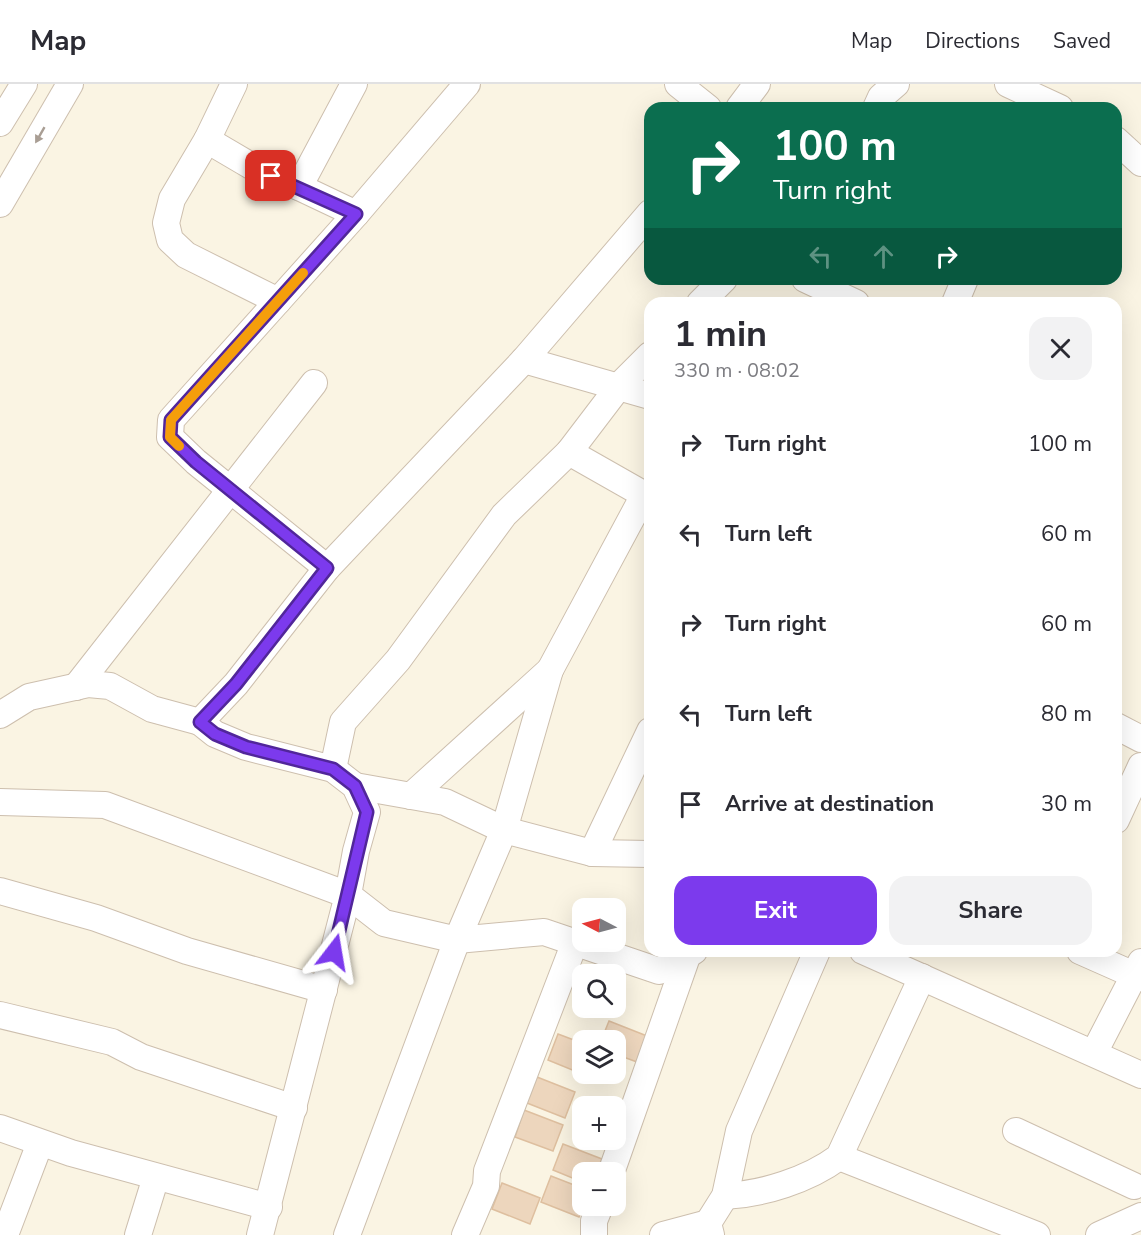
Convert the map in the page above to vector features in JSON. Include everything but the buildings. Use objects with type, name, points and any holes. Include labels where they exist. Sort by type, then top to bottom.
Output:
[{"type":"street","points":[[0,123],[24,84]]},
{"type":"street","points":[[0,204],[70,84]]},
{"type":"street","points":[[234,84],[207,140],[172,199],[166,223],[170,240],[186,255],[278,301]]},
{"type":"street","points":[[299,187],[354,84]]},
{"type":"street","points":[[327,568],[170,437],[171,420],[356,214],[467,84]]},
{"type":"street","points":[[678,84],[700,102]]},
{"type":"street","points":[[744,102],[757,84]]},
{"type":"street","points":[[879,102],[881,97],[896,84]]},
{"type":"street","points":[[1008,84],[1047,102]]},
{"type":"street","points":[[207,140],[258,170],[356,214]]},
{"type":"street","points":[[1122,145],[1139,160]]},
{"type":"street","points":[[200,722],[236,684],[327,568],[524,360],[644,220]]},
{"type":"street","points":[[706,297],[718,285]]},
{"type":"street","points":[[818,285],[844,297]]},
{"type":"street","points":[[524,360],[620,385],[644,394]]},
{"type":"street","points":[[333,769],[343,722],[398,660],[504,515],[569,452],[620,385],[644,361]]},
{"type":"street","points":[[76,687],[314,383]]},
{"type":"street","points":[[569,452],[644,494]]},
{"type":"street","points":[[347,1235],[457,940],[504,830],[550,670],[644,501]]},
{"type":"street","points":[[411,796],[550,670]]},
{"type":"street","points":[[0,715],[29,697],[76,687],[110,686],[152,709],[200,722],[215,734],[246,747],[333,769],[355,786],[367,812],[324,990],[260,1235]]},
{"type":"street","points":[[1122,729],[1141,739]]},
{"type":"street","points":[[592,853],[644,744]]},
{"type":"street","points":[[1122,807],[1141,766]]},
{"type":"street","points":[[355,786],[445,802],[504,830],[592,853],[644,854]]},
{"type":"street","points":[[0,802],[105,805],[348,895],[384,923],[457,940],[544,932],[572,941]]},
{"type":"street","points":[[0,891],[96,918],[187,951],[324,990]]},
{"type":"street","points":[[465,1235],[486,1186],[488,1171],[572,950]]},
{"type":"street","points":[[604,952],[659,971],[682,957]]},
{"type":"street","points":[[615,1162],[688,957]]},
{"type":"street","points":[[663,1235],[710,1229],[724,1196],[739,1131],[814,957]]},
{"type":"street","points":[[877,957],[1141,1075]]},
{"type":"street","points":[[1094,1053],[1139,972],[1097,957]]},
{"type":"street","points":[[724,1196],[750,1195],[822,1169],[839,1157],[922,977]]},
{"type":"street","points":[[0,1015],[112,1042],[141,1057],[294,1108]]},
{"type":"street","points":[[0,1128],[40,1143],[269,1207]]},
{"type":"street","points":[[1016,1131],[1137,1179],[1141,1215],[1099,1235]]},
{"type":"street","points":[[5,1235],[40,1143]]},
{"type":"street","points":[[839,1157],[1037,1235]]},
{"type":"street","points":[[138,1235],[156,1176]]},
{"type":"street","points":[[594,1235],[596,1216]]},
{"type":"slow traffic","points":[[179,446],[170,437],[171,420],[303,273]]},
{"type":"route","points":[[271,176],[356,214],[171,420],[170,437],[196,462],[327,568],[236,684],[200,722],[215,734],[246,747],[333,769],[355,786],[367,812],[334,952]]}]
